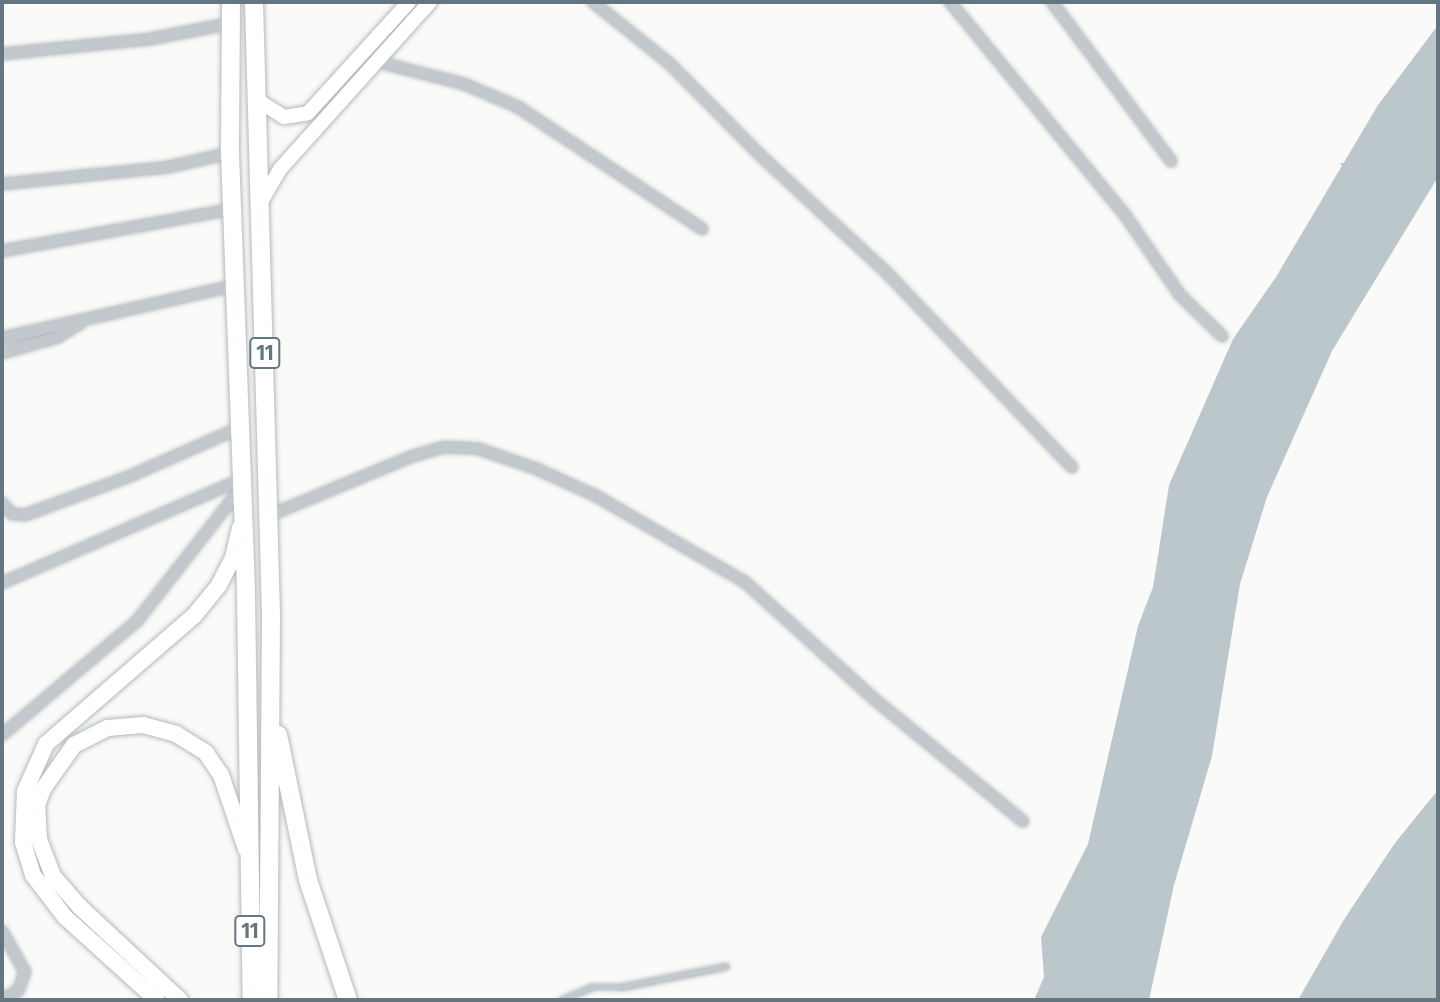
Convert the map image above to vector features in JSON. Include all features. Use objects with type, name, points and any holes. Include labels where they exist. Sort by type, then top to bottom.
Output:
[{"type":"highway","name":"11","points":[[231,2],[230,153],[241,491],[251,1000]]},
{"type":"highway","name":"11","points":[[254,2],[263,261],[272,704],[268,1000]]},
{"type":"highway","points":[[233,262],[263,261]]},
{"type":"highway","points":[[272,704],[308,880],[348,1000]]},
{"type":"main road","points":[[156,1000],[65,917],[33,875],[23,842],[25,791],[46,744],[72,718],[132,673],[194,615],[219,585],[233,558],[241,491]]},
{"type":"main road","points":[[180,1000],[79,906],[53,876],[39,840],[37,806],[43,789],[74,745],[108,728],[143,725],[176,734],[206,753],[221,775],[249,861]]},
{"type":"street","points":[[257,100],[276,115],[300,116],[316,107],[409,2]]},
{"type":"street","points":[[261,202],[281,168],[365,78],[430,2]]},
{"type":"street","points":[[593,2],[669,63],[760,156],[887,273],[1072,467]]},
{"type":"street","points":[[950,2],[1125,215],[1180,295],[1222,336]]},
{"type":"street","points":[[1052,2],[1171,161]]},
{"type":"street","points":[[2,54],[150,39],[232,23]]},
{"type":"street","points":[[378,62],[445,78],[518,107],[702,229]]},
{"type":"street","points":[[353,66],[365,78]]},
{"type":"street","points":[[2,184],[168,167],[230,153]]},
{"type":"street","points":[[2,251],[232,209]]},
{"type":"street","points":[[2,338],[233,286]]},
{"type":"street","points":[[2,353],[58,337],[85,319]]},
{"type":"street","points":[[2,503],[12,514],[25,514],[128,477],[239,428]]},
{"type":"street","points":[[268,516],[413,456],[444,447],[479,449],[537,469],[596,496],[745,582],[873,698],[1023,821]]},
{"type":"street","points":[[2,583],[241,491]]},
{"type":"street","points":[[2,735],[137,621],[241,491]]},
{"type":"street","points":[[2,931],[25,972],[18,991],[2,999]]},
{"type":"lane","points":[[561,1000],[592,988],[621,987],[726,966]]},
{"type":"path","points":[[1341,163],[1352,175]]},
{"type":"shaded area","points":[[1438,25],[1438,177],[1332,351],[1267,497],[1240,584],[1212,756],[1174,885],[1149,1000],[1034,1000],[1044,977],[1041,937],[1088,844],[1138,626],[1153,587],[1169,485],[1233,339],[1276,277],[1378,105]]},
{"type":"shaded area","points":[[1438,790],[1438,1000],[1298,1000],[1345,918],[1395,843]]}]
